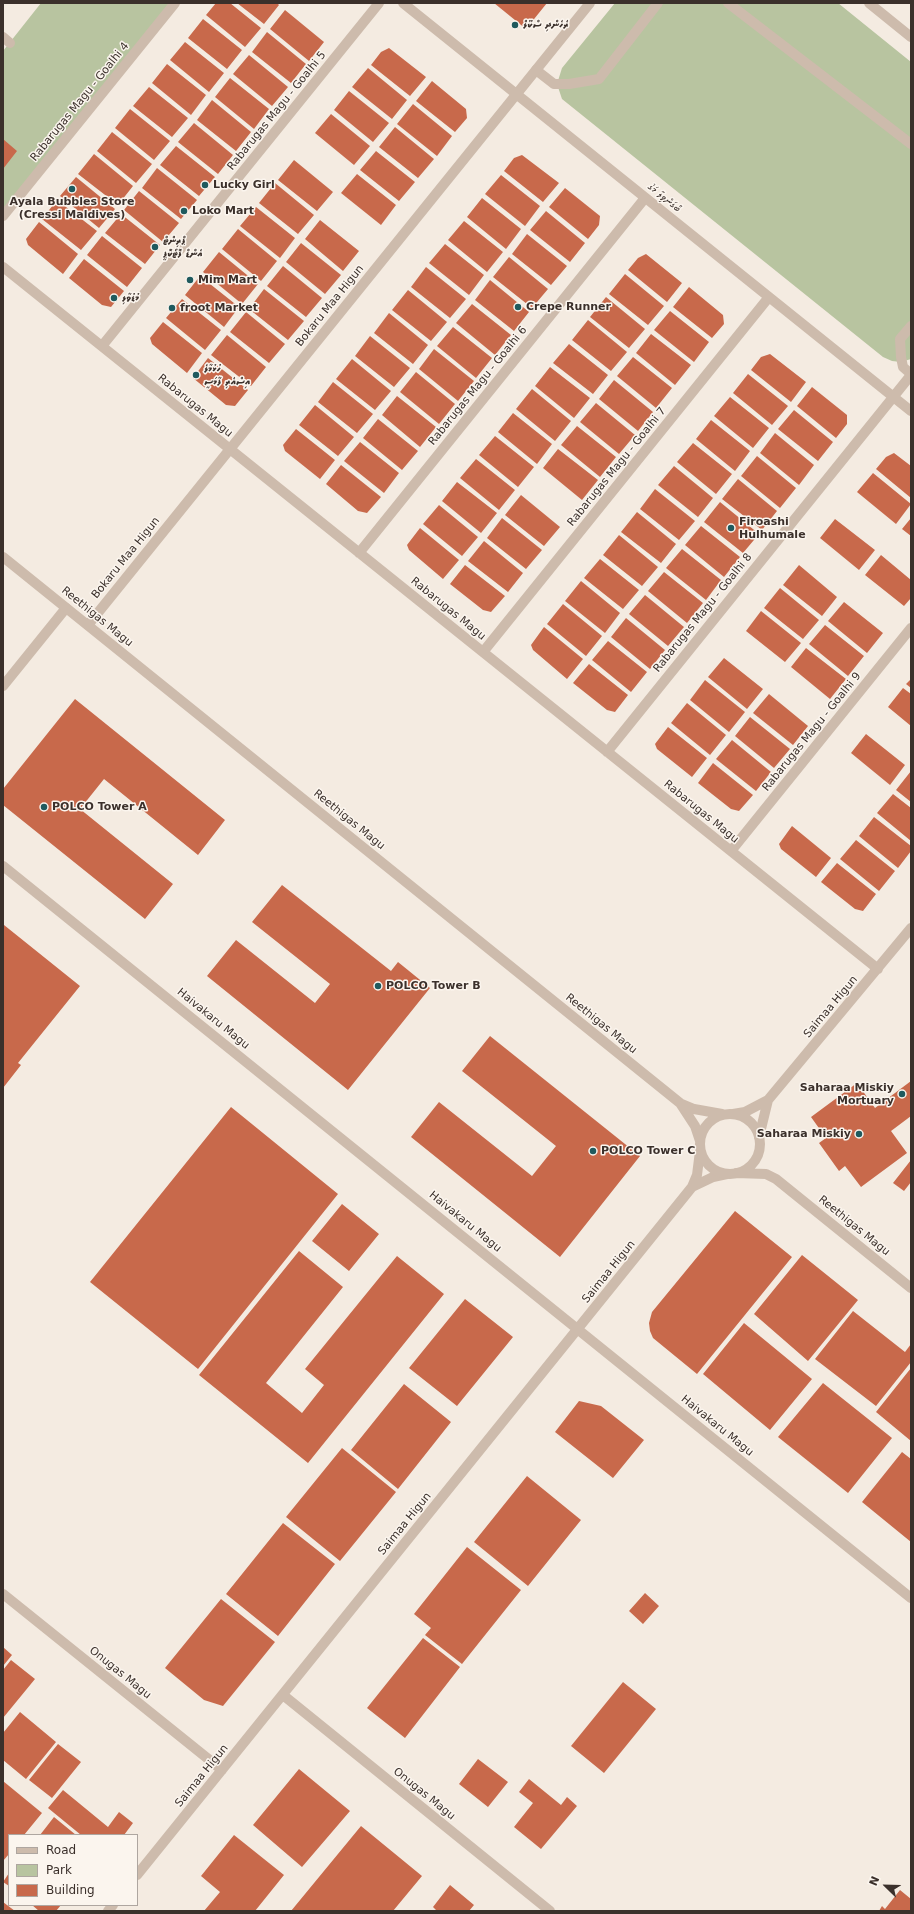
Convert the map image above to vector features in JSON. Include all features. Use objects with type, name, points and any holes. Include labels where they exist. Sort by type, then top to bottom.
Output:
[{"type":"street","name":"Rabarugas Magu - Goalhi 4","points":[[3,216],[175,3]]},
{"type":"street","name":"Rabarugas Magu - Goalhi 5","points":[[102,346],[379,3]]},
{"type":"street","name":"ބޯގަންވިލާ މަގު","points":[[403,3],[911,411]]},
{"type":"street","name":"Bokaru Maa Higun","points":[[88,625],[590,3]]},
{"type":"street","points":[[536,70],[554,84],[569,84],[598,79],[658,3]]},
{"type":"street","points":[[728,3],[911,144]]},
{"type":"street","points":[[869,3],[911,37]]},
{"type":"street","name":"Rabarugas Magu - Goalhi 6","points":[[359,552],[645,198]]},
{"type":"street","name":"Rabarugas Magu","points":[[3,267],[878,969]]},
{"type":"street","name":"Rabarugas Magu - Goalhi 7","points":[[483,652],[769,297]]},
{"type":"street","points":[[911,326],[900,339],[903,367],[911,374]]},
{"type":"street","name":"Rabarugas Magu - Goalhi 8","points":[[607,752],[911,374]]},
{"type":"street","name":"Reethigas Magu","points":[[3,557],[680,1104],[695,1126],[700,1146]]},
{"type":"street","points":[[3,686],[66,608]]},
{"type":"street","name":"Rabarugas Magu - Goalhi 9","points":[[731,851],[911,628]]},
{"type":"street","name":"Haivakaru Magu","points":[[3,866],[911,1598]]},
{"type":"street","name":"Saimaa Higun","points":[[728,1114],[745,1112],[768,1100],[911,928]]},
{"type":"street","name":"Saimaa Higun","points":[[759,1137],[768,1100]]},
{"type":"street","name":"Reethigas Magu","points":[[680,1104],[694,1109],[728,1114]]},
{"type":"street","points":[[728,1114],[750,1121],[759,1137],[760,1147],[753,1164],[745,1170],[732,1174],[718,1172],[710,1167],[704,1160],[700,1146],[702,1132],[708,1124],[728,1114]]},
{"type":"street","name":"Saimaa Higun","points":[[138,1874],[692,1188],[697,1175],[700,1146]]},
{"type":"street","name":"Reethigas Magu","points":[[732,1174],[766,1174],[776,1179],[911,1288]]},
{"type":"street","name":"Saimaa Higun","points":[[692,1188],[713,1177],[732,1174]]},
{"type":"street","name":"Onugas Magu","points":[[3,1594],[222,1770]]},
{"type":"street","name":"Onugas Magu","points":[[282,1695],[550,1911]]},
{"type":"green space","points":[[41,3],[175,3],[3,216],[3,51]]},
{"type":"green space","points":[[615,3],[838,3],[911,62],[911,359],[901,362],[892,361],[883,357],[562,99],[557,84],[562,68]]},
{"type":"building","points":[[216,3],[230,3],[261,28],[245,47],[206,15]]},
{"type":"building","points":[[237,3],[277,3],[279,5],[264,24]]},
{"type":"building","points":[[494,3],[547,3],[526,29]]},
{"type":"building","points":[[285,10],[324,42],[309,61],[270,29]]},
{"type":"building","points":[[203,19],[242,50],[227,69],[188,38]]},
{"type":"building","points":[[267,32],[306,64],[291,83],[252,52]]},
{"type":"building","points":[[185,42],[224,73],[209,92],[170,60]]},
{"type":"building","points":[[389,48],[426,77],[410,96],[371,65],[381,52]]},
{"type":"building","points":[[249,55],[288,87],[272,106],[233,74]]},
{"type":"building","points":[[167,64],[206,95],[191,115],[152,83]]},
{"type":"building","points":[[368,68],[407,100],[392,119],[352,87]]},
{"type":"building","points":[[230,78],[269,109],[254,129],[215,97]]},
{"type":"building","points":[[432,81],[466,109],[467,118],[455,132],[416,101]]},
{"type":"building","points":[[149,87],[188,118],[172,137],[133,106]]},
{"type":"building","points":[[349,91],[389,123],[373,142],[334,110]]},
{"type":"building","points":[[212,100],[251,132],[236,151],[197,120]]},
{"type":"building","points":[[413,104],[452,136],[437,156],[397,124]]},
{"type":"building","points":[[130,109],[170,141],[154,160],[115,128]]},
{"type":"building","points":[[331,114],[370,146],[354,165],[315,133]]},
{"type":"building","points":[[194,123],[233,155],[218,174],[178,142]]},
{"type":"building","points":[[395,127],[434,159],[418,178],[379,147]]},
{"type":"building","points":[[112,132],[152,164],[136,183],[97,151]]},
{"type":"building","points":[[3,139],[17,151],[3,169]]},
{"type":"building","points":[[176,146],[215,177],[199,196],[160,165]]},
{"type":"building","points":[[376,151],[415,182],[399,201],[360,170]]},
{"type":"building","points":[[94,154],[133,186],[118,205],[78,174]]},
{"type":"building","points":[[522,155],[559,183],[543,202],[504,171],[514,158]]},
{"type":"building","points":[[294,160],[333,192],[317,211],[278,180]]},
{"type":"building","points":[[157,168],[197,200],[181,219],[142,188]]},
{"type":"building","points":[[357,174],[396,205],[381,225],[341,193]]},
{"type":"building","points":[[501,175],[540,206],[525,226],[485,194]]},
{"type":"building","points":[[76,177],[115,209],[99,228],[60,196]]},
{"type":"building","points":[[275,183],[314,215],[298,234],[259,203]]},
{"type":"building","points":[[565,188],[600,216],[599,225],[588,239],[549,207]]},
{"type":"building","points":[[139,191],[179,223],[163,242],[124,210]]},
{"type":"building","points":[[482,198],[521,229],[506,249],[467,217]]},
{"type":"building","points":[[57,200],[97,231],[81,250],[42,219]]},
{"type":"building","points":[[256,207],[295,238],[280,258],[240,226]]},
{"type":"building","points":[[546,211],[585,243],[570,262],[530,230]]},
{"type":"building","points":[[121,214],[160,245],[145,264],[105,233]]},
{"type":"building","points":[[320,220],[359,251],[343,271],[305,239]]},
{"type":"building","points":[[464,221],[503,252],[487,272],[448,240]]},
{"type":"building","points":[[39,222],[78,254],[63,274],[28,245],[26,239]]},
{"type":"building","points":[[238,229],[277,261],[261,281],[222,249]]},
{"type":"building","points":[[527,234],[567,266],[551,285],[512,254]]},
{"type":"building","points":[[102,236],[142,268],[127,287],[87,255]]},
{"type":"building","points":[[301,243],[341,275],[325,294],[286,262]]},
{"type":"building","points":[[445,244],[484,275],[469,295],[429,263]]},
{"type":"building","points":[[219,252],[258,284],[242,304],[203,272]]},
{"type":"building","points":[[646,254],[682,283],[667,302],[628,270],[638,258]]},
{"type":"building","points":[[509,257],[548,289],[532,308],[493,277]]},
{"type":"building","points":[[84,259],[124,291],[111,307],[102,305],[69,278]]},
{"type":"building","points":[[283,266],[322,298],[306,317],[267,286]]},
{"type":"building","points":[[426,267],[466,299],[450,318],[411,287]]},
{"type":"building","points":[[625,274],[664,306],[648,325],[609,294]]},
{"type":"building","points":[[200,276],[239,307],[224,327],[185,295]]},
{"type":"building","points":[[490,280],[529,312],[514,331],[475,300]]},
{"type":"building","points":[[689,287],[723,315],[724,324],[712,338],[673,307]]},
{"type":"building","points":[[264,289],[304,321],[288,340],[249,309]]},
{"type":"building","points":[[408,290],[447,322],[431,341],[392,310]]},
{"type":"building","points":[[606,297],[645,329],[629,348],[590,317]]},
{"type":"building","points":[[182,299],[221,330],[205,350],[166,318]]},
{"type":"building","points":[[472,304],[511,335],[495,355],[456,323]]},
{"type":"building","points":[[670,311],[709,342],[694,362],[654,330]]},
{"type":"building","points":[[246,312],[285,344],[269,363],[230,332]]},
{"type":"building","points":[[389,313],[428,345],[413,364],[374,333]]},
{"type":"building","points":[[588,320],[627,352],[611,371],[572,340]]},
{"type":"building","points":[[163,322],[202,353],[187,373],[152,344],[150,338]]},
{"type":"building","points":[[453,327],[492,358],[476,378],[437,346]]},
{"type":"building","points":[[651,334],[691,365],[675,385],[636,353]]},
{"type":"building","points":[[227,335],[266,367],[251,386],[211,355]]},
{"type":"building","points":[[370,336],[410,368],[394,387],[355,356]]},
{"type":"building","points":[[569,344],[608,375],[593,394],[553,363]]},
{"type":"building","points":[[434,349],[474,381],[458,401],[419,369]]},
{"type":"building","points":[[770,354],[806,382],[791,402],[751,370],[761,357]]},
{"type":"building","points":[[633,357],[672,388],[656,408],[617,376]]},
{"type":"building","points":[[208,358],[248,390],[235,406],[226,405],[193,378]]},
{"type":"building","points":[[352,359],[391,391],[375,410],[336,379]]},
{"type":"building","points":[[550,367],[590,398],[574,418],[535,386]]},
{"type":"building","points":[[416,372],[455,404],[439,424],[400,392]]},
{"type":"building","points":[[748,374],[788,406],[772,425],[733,393]]},
{"type":"building","points":[[614,380],[653,412],[638,431],[599,399]]},
{"type":"building","points":[[333,382],[373,414],[357,433],[318,402]]},
{"type":"building","points":[[812,387],[847,415],[847,424],[836,438],[797,406]]},
{"type":"building","points":[[532,389],[571,421],[555,441],[516,409]]},
{"type":"building","points":[[397,396],[436,427],[420,447],[382,415]]},
{"type":"building","points":[[730,397],[769,428],[753,448],[714,416]]},
{"type":"building","points":[[596,403],[635,435],[619,454],[580,422]]},
{"type":"building","points":[[315,405],[354,437],[338,456],[299,425]]},
{"type":"building","points":[[794,410],[833,442],[818,461],[778,429]]},
{"type":"building","points":[[513,413],[552,444],[537,464],[498,432]]},
{"type":"building","points":[[378,419],[418,451],[402,470],[363,438]]},
{"type":"building","points":[[711,420],[750,451],[735,471],[696,439]]},
{"type":"building","points":[[577,426],[616,457],[600,477],[561,445]]},
{"type":"building","points":[[296,429],[335,460],[320,479],[285,451],[283,445]]},
{"type":"building","points":[[775,433],[814,465],[799,485],[760,453]]},
{"type":"building","points":[[495,436],[534,467],[518,487],[479,455]]},
{"type":"building","points":[[360,442],[399,473],[384,493],[344,461]]},
{"type":"building","points":[[693,443],[732,474],[716,494],[677,462]]},
{"type":"building","points":[[558,449],[598,480],[582,500],[543,468]]},
{"type":"building","points":[[894,453],[911,466],[911,498],[876,469],[886,457]]},
{"type":"building","points":[[757,456],[796,488],[780,508],[741,476]]},
{"type":"building","points":[[476,459],[515,490],[499,510],[460,478]]},
{"type":"building","points":[[341,465],[381,497],[367,513],[358,511],[326,484]]},
{"type":"building","points":[[674,466],[713,498],[698,517],[658,485]]},
{"type":"building","points":[[873,473],[911,504],[896,524],[857,492]]},
{"type":"building","points":[[738,479],[777,511],[762,530],[722,499]]},
{"type":"building","points":[[457,482],[497,513],[481,533],[442,501]]},
{"type":"building","points":[[655,489],[695,521],[679,540],[640,509]]},
{"type":"building","points":[[521,495],[560,527],[544,546],[505,515]]},
{"type":"building","name":"Firoashi Hulhumale","points":[[720,502],[759,534],[743,553],[704,522]]},
{"type":"building","points":[[439,505],[478,537],[462,556],[423,524]]},
{"type":"building","points":[[637,512],[676,544],[661,563],[621,532]]},
{"type":"building","points":[[502,518],[542,550],[526,569],[487,538]]},
{"type":"building","points":[[911,518],[911,536],[902,529]]},
{"type":"building","points":[[835,519],[875,550],[859,570],[820,538]]},
{"type":"building","points":[[701,526],[740,557],[724,577],[685,545]]},
{"type":"building","points":[[420,528],[459,560],[443,579],[409,550],[407,545]]},
{"type":"building","points":[[619,535],[658,567],[642,586],[603,555]]},
{"type":"building","points":[[484,541],[523,573],[508,592],[468,561]]},
{"type":"building","points":[[682,549],[721,580],[706,600],[666,568]]},
{"type":"building","points":[[881,555],[911,580],[911,598],[904,606],[865,575]]},
{"type":"building","points":[[600,559],[639,590],[623,609],[584,578]]},
{"type":"building","points":[[465,565],[505,596],[491,612],[483,610],[450,584]]},
{"type":"building","points":[[799,565],[837,597],[822,616],[783,585]]},
{"type":"building","points":[[664,572],[703,603],[687,623],[648,591]]},
{"type":"building","points":[[581,581],[620,613],[605,633],[565,601]]},
{"type":"building","points":[[780,588],[819,620],[803,639],[764,608]]},
{"type":"building","points":[[645,595],[684,627],[668,646],[629,614]]},
{"type":"building","points":[[844,602],[883,633],[867,653],[828,621]]},
{"type":"building","points":[[563,604],[602,636],[586,656],[547,624]]},
{"type":"building","points":[[761,611],[801,643],[785,662],[746,631]]},
{"type":"building","points":[[626,618],[665,650],[650,669],[611,637]]},
{"type":"building","points":[[825,625],[864,656],[848,676],[809,644]]},
{"type":"building","points":[[544,627],[583,659],[567,679],[533,650],[531,645]]},
{"type":"building","points":[[608,641],[647,672],[631,692],[592,660]]},
{"type":"building","points":[[806,648],[846,679],[830,699],[791,667]]},
{"type":"building","points":[[724,658],[763,689],[747,709],[708,677]]},
{"type":"building","points":[[589,664],[628,695],[615,712],[607,710],[573,683]]},
{"type":"building","points":[[911,679],[911,688],[906,684]]},
{"type":"building","points":[[705,680],[745,712],[729,732],[690,700]]},
{"type":"building","points":[[903,688],[911,694],[911,726],[888,707]]},
{"type":"building","points":[[769,694],[808,726],[793,745],[753,713]]},
{"type":"building","name":"POLCO Tower A","points":[[75,699],[225,820],[198,855],[104,779],[80,809],[173,884],[145,919],[3,805],[3,789]]},
{"type":"building","points":[[687,703],[726,735],[710,755],[671,723]]},
{"type":"building","points":[[750,717],[790,749],[774,768],[735,736]]},
{"type":"building","points":[[668,727],[707,758],[692,777],[657,749],[655,744]]},
{"type":"building","points":[[866,734],[905,765],[890,785],[851,753]]},
{"type":"building","points":[[732,740],[771,772],[756,791],[716,759]]},
{"type":"building","points":[[713,763],[753,795],[739,811],[731,809],[698,783]]},
{"type":"building","points":[[911,771],[911,802],[896,790]]},
{"type":"building","points":[[893,794],[911,808],[911,841],[877,813]]},
{"type":"building","points":[[874,817],[911,846],[911,851],[898,868],[859,836]]},
{"type":"building","points":[[792,826],[831,858],[816,877],[781,849],[779,844]]},
{"type":"building","points":[[856,840],[895,871],[879,891],[840,859]]},
{"type":"building","points":[[837,863],[876,894],[863,911],[855,909],[821,882]]},
{"type":"building","name":"POLCO Tower B","points":[[282,885],[391,971],[398,962],[430,988],[348,1090],[207,976],[236,940],[315,1003],[330,984],[252,922]]},
{"type":"building","points":[[4,925],[80,986],[18,1063],[21,1065],[3,1088]]},
{"type":"building","name":"POLCO Tower C","points":[[490,1036],[640,1156],[560,1257],[411,1137],[439,1102],[532,1176],[556,1146],[462,1071]]},
{"type":"building","name":"Saharaa Miskiy","points":[[911,1081],[911,1116],[891,1131],[907,1153],[861,1187],[845,1166],[839,1171],[819,1143],[826,1138],[811,1117],[857,1083],[875,1108]]},
{"type":"building","points":[[231,1107],[338,1194],[198,1369],[90,1282]]},
{"type":"building","points":[[911,1160],[911,1182],[904,1191],[893,1183]]},
{"type":"building","points":[[342,1204],[379,1234],[349,1271],[312,1241]]},
{"type":"building","points":[[735,1211],[792,1257],[697,1374],[653,1338],[649,1323],[652,1312]]},
{"type":"building","points":[[299,1251],[343,1287],[266,1383],[302,1413],[324,1385],[305,1369],[397,1256],[444,1294],[308,1463],[199,1375]]},
{"type":"building","points":[[802,1255],[858,1300],[808,1361],[754,1314]]},
{"type":"building","points":[[465,1299],[513,1337],[457,1406],[409,1368]]},
{"type":"building","points":[[853,1311],[905,1352],[911,1344],[911,1362],[876,1406],[815,1359]]},
{"type":"building","points":[[744,1323],[812,1379],[770,1430],[703,1374]]},
{"type":"building","points":[[911,1368],[911,1441],[876,1412]]},
{"type":"building","points":[[823,1383],[892,1438],[848,1493],[778,1437]]},
{"type":"building","points":[[404,1384],[451,1422],[398,1489],[351,1450]]},
{"type":"building","points":[[579,1401],[601,1406],[644,1440],[613,1478],[555,1432]]},
{"type":"building","points":[[342,1448],[396,1492],[340,1561],[286,1517]]},
{"type":"building","points":[[902,1452],[911,1459],[911,1542],[862,1502]]},
{"type":"building","points":[[527,1476],[581,1520],[528,1586],[474,1542]]},
{"type":"building","points":[[283,1523],[335,1564],[278,1636],[226,1594]]},
{"type":"building","points":[[467,1547],[521,1590],[462,1664],[425,1635],[431,1628],[414,1614]]},
{"type":"building","points":[[645,1593],[659,1606],[643,1624],[629,1611]]},
{"type":"building","points":[[221,1599],[275,1642],[223,1706],[204,1700],[165,1668]]},
{"type":"building","points":[[423,1638],[460,1667],[405,1738],[367,1708]]},
{"type":"building","points":[[3,1647],[12,1655],[3,1666]]},
{"type":"building","points":[[11,1660],[35,1679],[3,1718],[3,1670]]},
{"type":"building","points":[[623,1682],[656,1709],[604,1773],[571,1746]]},
{"type":"building","points":[[20,1712],[56,1742],[26,1779],[3,1760],[3,1733]]},
{"type":"building","points":[[58,1744],[81,1762],[52,1798],[29,1780]]},
{"type":"building","points":[[478,1759],[508,1782],[488,1807],[459,1784]]},
{"type":"building","points":[[299,1769],[350,1811],[302,1867],[253,1825]]},
{"type":"building","points":[[529,1779],[561,1805],[567,1797],[577,1806],[541,1849],[514,1827],[533,1803],[519,1792]]},
{"type":"building","points":[[3,1781],[42,1813],[25,1834],[8,1834],[8,1855],[3,1861]]},
{"type":"building","points":[[63,1790],[108,1827],[119,1812],[133,1823],[125,1834],[80,1834],[48,1808]]},
{"type":"building","points":[[54,1817],[75,1834],[41,1834]]},
{"type":"building","points":[[361,1826],[422,1876],[393,1911],[291,1911]]},
{"type":"building","points":[[234,1835],[284,1875],[255,1911],[204,1911],[220,1892],[201,1876]]},
{"type":"building","points":[[8,1874],[8,1885],[3,1882]]},
{"type":"building","points":[[450,1885],[474,1905],[469,1911],[437,1911],[433,1907]]},
{"type":"building","points":[[900,1890],[911,1899],[911,1911],[879,1911],[882,1906],[885,1909]]},
{"type":"building","points":[[3,1902],[15,1911],[3,1911]]},
{"type":"building","points":[[33,1906],[60,1906],[56,1911],[39,1911]]},
{"type":"place","name":"ރެހެންދި ސްކޫލް","points":[[515,25]]},
{"type":"place","name":"Lucky Girl","points":[[205,185]]},
{"type":"place","name":"Ayala Bubbles Store (Cressi Maldives)","points":[[72,189]]},
{"type":"place","name":"Loko Mart","points":[[184,211]]},
{"type":"place","name":"ޕްރިންޓް އެންޑް ފޮޓޯކޮޕީ","points":[[155,247]]},
{"type":"place","name":"Mim Mart","points":[[190,280]]},
{"type":"place","name":"މުޑުވާލި","points":[[114,298]]},
{"type":"place","name":"Crepe Runner","points":[[518,307]]},
{"type":"place","name":"froot Market","points":[[172,308]]},
{"type":"place","name":"ހުޅުމާލެ އިސްއެރި ފާމަސީ","points":[[196,375]]},
{"type":"place","name":"Firoashi Hulhumale","points":[[731,528]]},
{"type":"place","name":"POLCO Tower A","points":[[44,807]]},
{"type":"place","name":"POLCO Tower B","points":[[378,986]]},
{"type":"place","name":"Saharaa Miskiy Mortuary","points":[[902,1094]]},
{"type":"place","name":"Saharaa Miskiy","points":[[859,1134]]},
{"type":"place","name":"POLCO Tower C","points":[[593,1151]]}]
